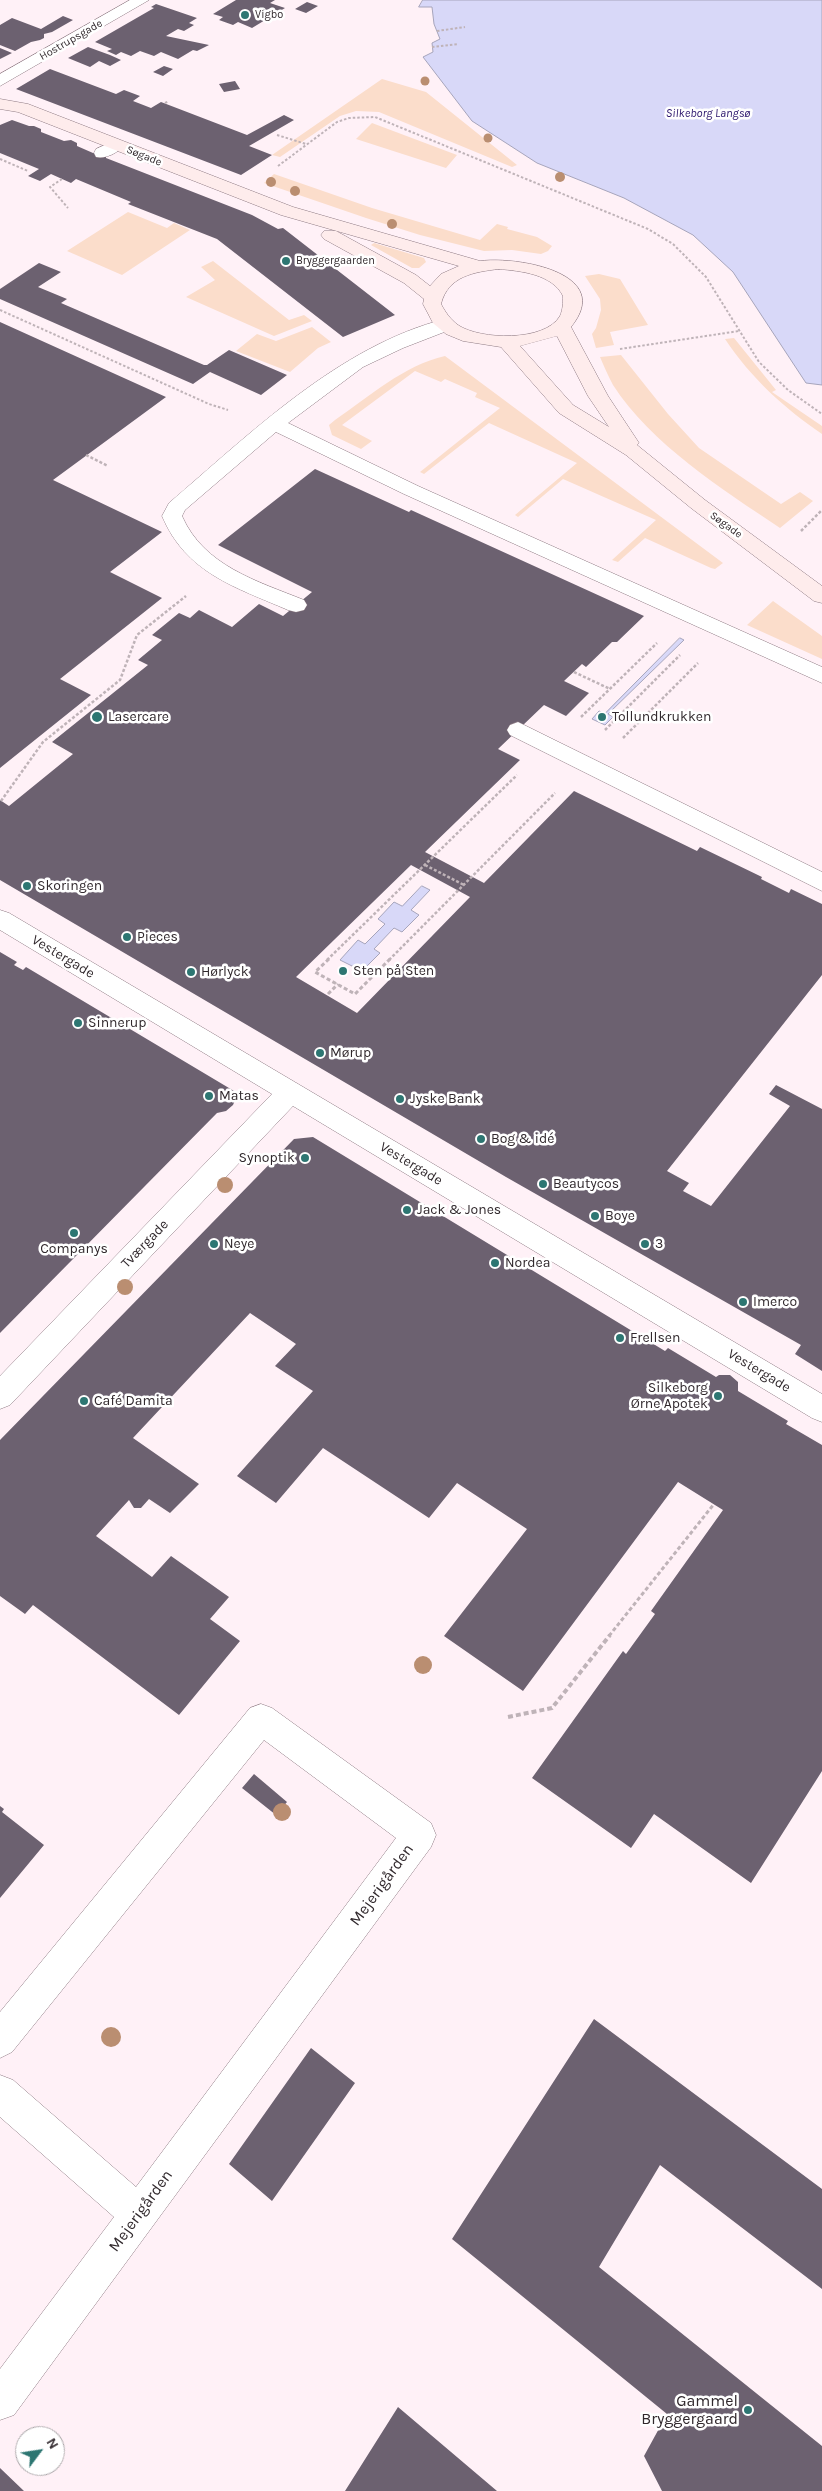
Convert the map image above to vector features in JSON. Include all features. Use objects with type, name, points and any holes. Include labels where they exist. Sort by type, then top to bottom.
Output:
[{"type":"street","name":"Hostrupsgade","points":[[0,81],[141,0]]},
{"type":"street","name":"Søgade","points":[[0,104],[22,108],[109,149],[287,211],[478,266]]},
{"type":"street","name":"Søgade","points":[[287,211],[410,279],[432,296]]},
{"type":"street","points":[[521,265],[540,270],[557,279],[568,290],[573,302],[570,314],[561,326],[538,338],[506,342],[474,339],[445,325],[434,312],[432,296],[438,286],[448,277],[462,270],[478,266],[521,265]]},
{"type":"street","points":[[296,605],[212,566],[189,547],[180,535],[172,516],[176,507],[274,424],[356,363],[396,344],[445,325]]},
{"type":"street","name":"Søgade","points":[[561,326],[598,396],[633,451]]},
{"type":"street","name":"Søgade","points":[[506,342],[566,409],[633,451],[698,504],[822,596]]},
{"type":"street","points":[[274,424],[411,490],[822,676]]},
{"type":"street","points":[[518,730],[822,882]]},
{"type":"street","name":"Vestergade","points":[[0,920],[822,1409]]},
{"type":"street","name":"Tværgade","points":[[0,1396],[290,1092]]},
{"type":"street","name":"Mejerigården","points":[[0,2040],[261,1719],[419,1835],[0,2401]]},
{"type":"street","points":[[0,2093],[138,2214]]},
{"type":"path","points":[[437,31],[466,26]]},
{"type":"path","points":[[432,47],[458,44]]},
{"type":"path","points":[[165,104],[169,101]]},
{"type":"path","points":[[276,167],[337,122],[349,118],[375,117],[648,229],[673,244],[706,277],[759,362],[788,390],[822,414]]},
{"type":"path","points":[[277,134],[307,144]]},
{"type":"path","points":[[0,159],[28,171]]},
{"type":"path","points":[[62,179],[50,187],[68,208]]},
{"type":"path","points":[[0,310],[209,404]]},
{"type":"path","points":[[578,357],[669,340],[739,330]]},
{"type":"path","points":[[86,455],[108,466]]},
{"type":"path","points":[[804,528],[822,510]]},
{"type":"path","points":[[1,801],[43,742],[120,680],[137,636],[190,593]]},
{"type":"path","points":[[556,793],[355,994],[315,972],[425,865],[728,633]]},
{"type":"path","points":[[568,754],[610,689],[657,643]]},
{"type":"path","points":[[568,754],[681,654]]},
{"type":"path","points":[[574,672],[610,689]]},
{"type":"path","points":[[425,865],[464,885]]},
{"type":"path","points":[[328,994],[338,984]]},
{"type":"path","points":[[508,1717],[552,1708],[714,1504]]},
{"type":"shaded area","points":[[382,79],[426,92],[517,165],[512,167],[379,112],[356,111],[340,116],[280,157],[272,155]]},
{"type":"shaded area","points":[[372,123],[457,155],[446,168],[356,139]]},
{"type":"shaded area","points":[[274,174],[372,208],[480,240],[497,224],[508,227],[507,229],[537,237],[552,246],[548,251],[541,254],[512,250],[484,251],[420,235],[264,183]]},
{"type":"shaded area","points":[[128,212],[167,228],[174,223],[190,230],[122,275],[67,251]]},
{"type":"shaded area","points":[[374,243],[424,258],[426,262],[419,268],[412,268],[371,245]]},
{"type":"shaded area","points":[[213,261],[289,320],[304,315],[312,321],[274,336],[186,297],[215,280],[201,267]]},
{"type":"shaded area","points":[[599,274],[620,279],[648,325],[610,332],[614,345],[596,348],[592,334],[596,328],[601,310],[600,299],[585,276]]},
{"type":"shaded area","points":[[312,327],[331,342],[318,348],[290,372],[236,351],[257,334],[276,341]]},
{"type":"shaded area","points":[[734,338],[776,390],[772,392],[822,426],[822,434],[781,403],[746,367],[725,339]]},
{"type":"shaded area","points":[[621,355],[668,414],[699,448],[781,504],[800,492],[813,501],[780,528],[689,464],[647,427],[613,385],[600,357]]},
{"type":"shaded area","points":[[445,356],[723,563],[715,569],[711,568],[645,538],[618,562],[612,560],[656,520],[563,479],[518,517],[515,515],[577,463],[489,423],[424,474],[420,472],[500,408],[475,397],[477,393],[445,379],[441,382],[415,371],[342,425],[372,441],[361,449],[332,435],[329,425],[374,392],[401,374],[430,360]]},
{"type":"shaded area","points":[[773,601],[822,636],[822,659],[747,625]]},
{"type":"water","name":"Silkeborg Langsø","points":[[423,0],[822,0],[822,385],[806,383],[733,272],[693,235],[624,198],[537,163],[472,121],[423,57],[433,52],[432,43],[440,39],[434,24],[432,7],[419,7]]},
{"type":"water","points":[[680,638],[684,640],[608,714],[613,717],[605,725],[592,719],[599,711],[605,713]]},
{"type":"water","points":[[422,886],[430,890],[411,910],[419,915],[402,932],[394,928],[374,949],[380,953],[362,971],[340,960],[358,940],[365,944],[385,924],[378,919],[394,902],[402,906]]},
{"type":"building","name":"Vigbo","points":[[236,0],[275,0],[270,3],[285,8],[252,28],[238,22],[233,25],[219,20],[223,17],[213,14]]},
{"type":"building","points":[[307,2],[318,6],[306,13],[295,9]]},
{"type":"building","points":[[156,4],[197,18],[189,23],[194,25],[184,31],[178,29],[166,36],[209,45],[197,51],[193,50],[178,59],[161,52],[154,56],[140,51],[131,56],[121,52],[116,55],[107,51],[112,49],[95,42],[154,8],[151,7]]},
{"type":"building","points":[[63,16],[73,20],[52,32],[44,34],[44,38],[40,40],[31,42],[15,51],[0,45],[0,25],[12,18],[41,29]]},
{"type":"building","points":[[88,47],[121,60],[110,66],[99,61],[90,67],[68,58]]},
{"type":"building","points":[[0,48],[12,53],[0,59]]},
{"type":"building","points":[[164,66],[173,69],[163,76],[153,72]]},
{"type":"building","points":[[50,69],[116,94],[124,90],[140,96],[133,101],[151,108],[161,102],[247,135],[284,115],[294,120],[249,146],[272,155],[241,175],[16,89]]},
{"type":"building","points":[[235,81],[240,89],[224,92],[219,84]]},
{"type":"building","name":"Bryggergaarden","points":[[12,120],[34,126],[41,129],[41,132],[64,141],[71,140],[77,143],[77,146],[93,153],[106,155],[106,158],[252,215],[278,229],[283,228],[395,315],[343,337],[217,239],[128,204],[131,202],[76,179],[71,183],[51,174],[40,181],[28,176],[39,169],[0,153],[0,125]]},
{"type":"building","points":[[39,263],[61,272],[38,287],[67,299],[61,303],[204,365],[207,365],[229,350],[287,375],[261,395],[210,372],[193,384],[0,299],[0,289]]},
{"type":"building","points":[[0,322],[166,397],[53,480],[162,532],[110,572],[162,598],[60,679],[91,695],[0,768]]},
{"type":"building","points":[[315,469],[409,512],[411,510],[644,616],[617,642],[612,642],[586,667],[582,664],[564,681],[589,693],[566,716],[544,705],[498,749],[520,760],[425,852],[484,883],[574,791],[697,851],[700,847],[762,877],[761,879],[789,893],[791,889],[822,904],[822,975],[667,1171],[689,1183],[683,1191],[711,1206],[790,1106],[769,1094],[776,1085],[822,1109],[822,1371],[795,1354],[801,1345],[506,1177],[0,880],[0,800],[9,806],[73,754],[52,742],[148,665],[138,660],[162,640],[152,635],[179,613],[190,618],[199,610],[232,627],[259,604],[283,616],[312,592],[218,545]],"holes":[[[411,865],[470,897],[357,1013],[296,977]]]},
{"type":"building","points":[[0,952],[17,962],[14,965],[23,970],[26,967],[234,1091],[236,1098],[233,1105],[226,1111],[217,1113],[0,1333]]},
{"type":"building","points":[[313,1137],[665,1351],[668,1348],[716,1377],[719,1375],[730,1375],[738,1382],[738,1391],[788,1421],[786,1424],[822,1445],[822,1771],[751,1883],[654,1814],[631,1848],[532,1778],[623,1651],[626,1654],[655,1614],[651,1611],[723,1510],[678,1482],[523,1691],[444,1636],[527,1529],[457,1483],[429,1518],[323,1448],[276,1503],[237,1476],[313,1391],[275,1366],[296,1344],[250,1313],[133,1438],[199,1484],[170,1513],[149,1499],[141,1508],[134,1508],[129,1500],[96,1536],[152,1577],[171,1556],[229,1597],[210,1619],[240,1641],[179,1715],[33,1605],[25,1614],[0,1596],[0,1440],[294,1139]]},
{"type":"building","points":[[254,1774],[287,1802],[276,1815],[242,1788]]},
{"type":"building","points":[[0,1806],[4,1809],[2,1812],[44,1845],[0,1898]]},
{"type":"building","points":[[594,2019],[822,2189],[822,2289],[660,2165],[599,2267],[822,2446],[822,2491],[662,2491],[644,2456],[667,2414],[452,2239]]},
{"type":"building","points":[[311,2048],[355,2083],[272,2201],[229,2164]]},
{"type":"building","points":[[398,2407],[497,2491],[345,2491]]},
{"type":"building","points":[[0,2468],[24,2491],[0,2491]]},
{"type":"place","name":"Vigbo","points":[[245,15]]},
{"type":"place","name":"Bryggergaarden","points":[[286,261]]},
{"type":"place","name":"Lasercare","points":[[97,717]]},
{"type":"place","name":"Tollundkrukken","points":[[602,717]]},
{"type":"place","name":"Skoringen","points":[[27,886]]},
{"type":"place","name":"Pieces","points":[[127,937]]},
{"type":"place","name":"Sten på Sten","points":[[343,971]]},
{"type":"place","name":"Hørlyck","points":[[191,972]]},
{"type":"place","name":"Sinnerup","points":[[78,1023]]},
{"type":"place","name":"Mørup","points":[[320,1053]]},
{"type":"place","name":"Matas","points":[[209,1096]]},
{"type":"place","name":"Jyske Bank","points":[[400,1099]]},
{"type":"place","name":"Bog & idé","points":[[481,1139]]},
{"type":"place","name":"Synoptik","points":[[305,1158]]},
{"type":"place","name":"Beautycos","points":[[543,1184]]},
{"type":"place","name":"Jack & Jones","points":[[407,1210]]},
{"type":"place","name":"Boye","points":[[595,1216]]},
{"type":"place","name":"Companys","points":[[74,1233]]},
{"type":"place","name":"Neye","points":[[214,1244]]},
{"type":"place","name":"3","points":[[645,1244]]},
{"type":"place","name":"Nordea","points":[[495,1263]]},
{"type":"place","name":"Imerco","points":[[743,1302]]},
{"type":"place","name":"Frellsen","points":[[620,1338]]},
{"type":"place","name":"Silkeborg Ørne Apotek","points":[[718,1396]]},
{"type":"place","name":"Café Damita","points":[[84,1401]]},
{"type":"place","name":"Gammel Bryggergaard","points":[[748,2410]]}]
